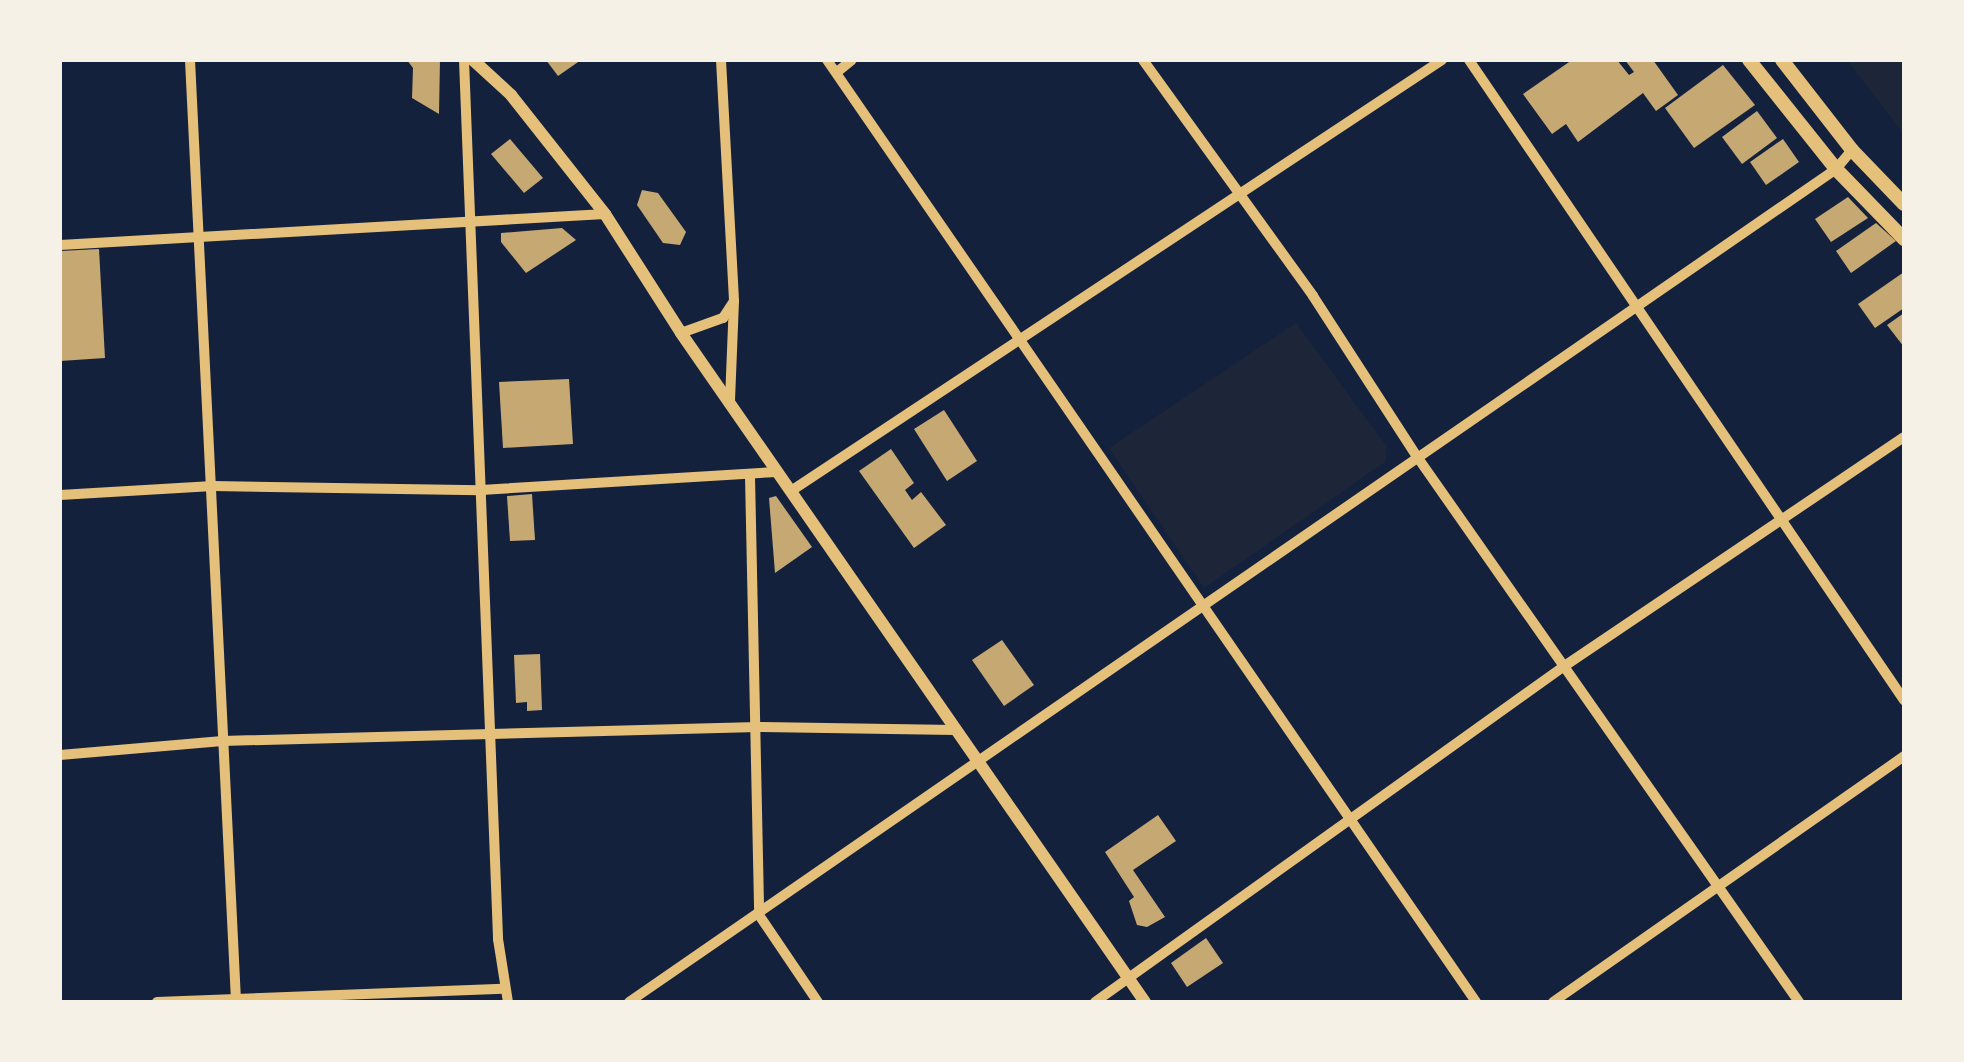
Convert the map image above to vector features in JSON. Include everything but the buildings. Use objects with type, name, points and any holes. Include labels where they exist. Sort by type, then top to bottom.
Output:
[{"type":"main road","points":[[1749,60],[1836,170],[1904,239]]},
{"type":"main road","points":[[1782,60],[1852,150],[1904,204]]},
{"type":"street","points":[[190,60],[203,235],[236,1000]]},
{"type":"street","points":[[464,60],[466,224],[504,989],[508,1002]]},
{"type":"street","points":[[474,60],[511,95],[605,214],[681,334],[1145,1002]]},
{"type":"street","points":[[721,60],[734,301],[730,403]]},
{"type":"street","points":[[827,60],[1022,336],[1476,1002]]},
{"type":"street","points":[[837,72],[852,60]]},
{"type":"street","points":[[1143,60],[1563,667],[1719,883],[1798,1002]]},
{"type":"street","points":[[791,490],[1442,60]]},
{"type":"street","points":[[1469,60],[1634,305],[1787,519],[1904,700]]},
{"type":"street","points":[[629,1002],[980,763],[1634,305],[1836,170],[1852,150]]},
{"type":"street","points":[[60,245],[605,214]]},
{"type":"street","points":[[681,334],[723,318],[734,301]]},
{"type":"street","points":[[1095,1002],[1354,822],[1563,667],[1904,437]]},
{"type":"street","points":[[60,496],[212,486],[480,490],[776,472]]},
{"type":"street","points":[[750,476],[759,914],[818,1002]]},
{"type":"street","points":[[60,755],[222,741],[494,738],[758,727],[955,730]]},
{"type":"street","points":[[1553,1002],[1904,756]]},
{"type":"street","points":[[157,1002],[504,989]]},
{"type":"shaded area","points":[[1847,60],[1904,60],[1904,133],[1900,129]]},
{"type":"shaded area","points":[[1296,323],[1387,447],[1385,462],[1204,588],[1109,448]]}]
